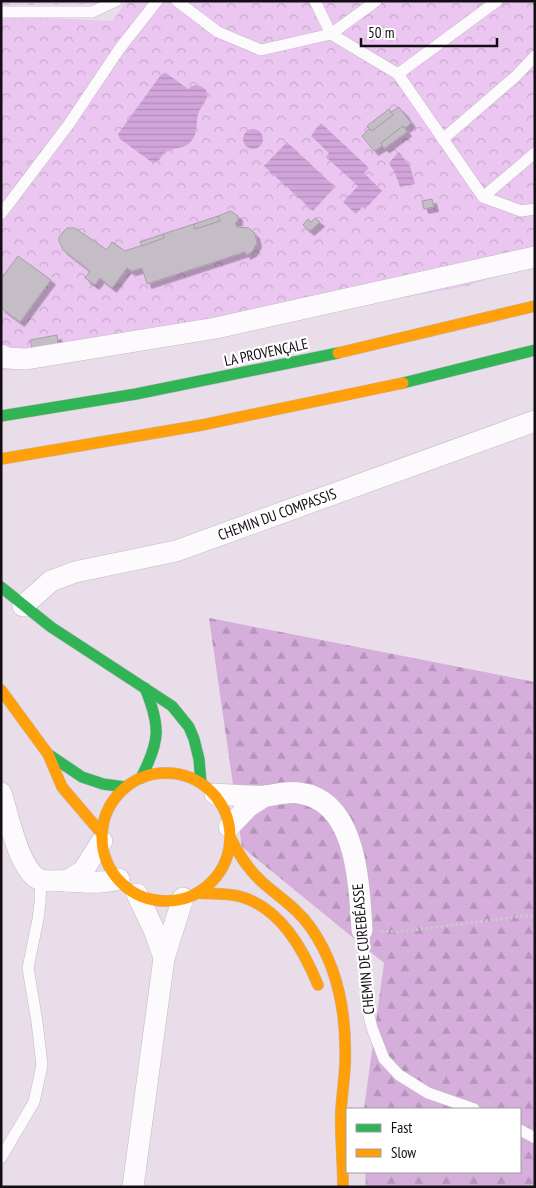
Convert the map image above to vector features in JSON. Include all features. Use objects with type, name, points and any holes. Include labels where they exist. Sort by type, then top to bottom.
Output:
[{"type":"main road","name":"LA PROVENÇALE","points":[[1,416],[216,378],[401,339],[535,306]]},
{"type":"main road","points":[[1,459],[227,420],[403,382],[535,350]]},
{"type":"main road","points":[[1,587],[51,627],[172,706],[189,727],[197,746],[208,789],[226,815],[230,833],[238,853],[253,873],[292,906],[319,941],[333,973],[343,1017],[345,1065],[341,1118],[343,1187]]},
{"type":"main road","points":[[141,778],[153,752],[158,732],[154,710],[145,688]]},
{"type":"main road","points":[[1,690],[48,754],[62,787],[102,837],[108,862],[126,887],[137,894],[153,899],[176,900],[191,896],[234,895],[256,902],[286,929],[306,956],[322,996]]},
{"type":"main road","points":[[48,754],[87,780],[125,787]]},
{"type":"main road","points":[[102,837],[109,809],[125,787],[141,778],[166,772],[183,775],[208,789]]},
{"type":"main road","points":[[191,896],[211,883],[222,868],[228,856],[230,833]]},
{"type":"main road","points":[[334,1074],[341,1118]]},
{"type":"street","points":[[1,355],[7,358],[26,359],[216,328],[535,257]]},
{"type":"street","name":"CHEMIN DU COMPASSIS","points":[[23,606],[51,581],[75,572],[176,550],[535,421]]},
{"type":"street","name":"CHEMIN DE CUREBÉASSE","points":[[208,789],[264,796],[288,792],[310,795],[330,806],[338,815],[346,831],[353,857],[362,930]]},
{"type":"street","points":[[1,793],[24,864],[34,875],[41,880],[108,882],[119,879]]},
{"type":"street","points":[[230,833],[248,807],[264,796]]},
{"type":"street","points":[[67,881],[83,871],[102,837]]},
{"type":"street","points":[[137,894],[156,932],[164,958]]},
{"type":"street","points":[[133,1187],[164,958],[191,896]]},
{"type":"lane","points":[[1,12],[92,12],[116,1]]},
{"type":"lane","points":[[1,214],[69,124],[120,48],[157,1]]},
{"type":"lane","points":[[176,1],[218,32],[261,50],[331,34],[376,1]]},
{"type":"lane","points":[[315,1],[331,34],[398,74],[483,197],[521,211],[535,209]]},
{"type":"lane","points":[[398,74],[497,1]]},
{"type":"lane","points":[[444,139],[515,77],[535,56]]},
{"type":"lane","points":[[483,197],[535,153]]},
{"type":"lane","points":[[1,1158],[34,1102],[42,1066],[28,968],[38,919],[41,880]]},
{"type":"lane","name":"CHEMIN DE CUREBÉASSE","points":[[362,930],[366,974],[366,1004],[372,1028],[384,1059],[399,1075],[428,1093],[471,1108]]},
{"type":"lane","points":[[521,1131],[535,1138]]},
{"type":"path","points":[[362,930],[398,932],[523,916],[535,917]]},
{"type":"green space","points":[[1,1],[100,1],[97,4],[1,5]]},
{"type":"green space","points":[[126,1],[535,1],[535,264],[467,286],[1,371],[1,16],[113,21]]},
{"type":"green space","points":[[209,618],[535,682],[535,1187],[366,1187],[365,1173],[521,1173],[521,1108],[364,1108],[384,963],[242,847]]},
{"type":"shaded area","points":[[164,73],[188,89],[195,85],[202,87],[206,90],[207,96],[198,114],[196,131],[190,143],[167,151],[157,162],[153,163],[120,139],[118,134]]},
{"type":"shaded area","points":[[321,123],[369,168],[364,173],[382,191],[365,209],[362,207],[356,214],[343,202],[358,186],[326,157],[329,153],[311,136]]},
{"type":"shaded area","points":[[253,129],[260,132],[263,139],[260,146],[253,149],[246,146],[243,139],[246,132]]},
{"type":"shaded area","points":[[287,142],[335,187],[313,211],[264,166]]},
{"type":"shaded area","points":[[399,152],[410,166],[415,184],[400,187],[389,163]]},
{"type":"building","points":[[399,107],[411,123],[406,128],[403,126],[374,151],[362,136],[369,129],[372,131],[393,115],[391,112]]},
{"type":"building","points":[[389,109],[393,115],[372,131],[367,126]]},
{"type":"building","points":[[403,126],[407,132],[385,148],[382,146],[381,143]]},
{"type":"building","points":[[432,199],[434,207],[424,209],[422,201]]},
{"type":"building","points":[[231,211],[238,216],[238,221],[235,223],[237,227],[249,228],[255,234],[257,243],[252,252],[246,255],[245,252],[147,284],[142,268],[132,271],[127,268],[112,288],[100,278],[95,285],[85,278],[90,271],[63,250],[59,241],[59,237],[67,228],[75,228],[107,250],[112,242],[125,251],[164,238],[163,234],[194,224],[195,229],[220,221],[218,216]]},
{"type":"building","points":[[218,216],[220,221],[195,229],[194,224]]},
{"type":"building","points":[[315,218],[320,222],[310,231],[303,225],[308,219],[311,222]]},
{"type":"building","points":[[163,234],[164,238],[142,246],[140,242]]},
{"type":"building","points":[[18,256],[51,280],[20,322],[1,308],[1,279]]},
{"type":"building","points":[[57,335],[58,344],[32,348],[30,340]]},
{"type":"traffic: fast","points":[[403,383],[535,350]]},
{"type":"traffic: fast","points":[[1,416],[136,394],[338,353]]},
{"type":"traffic: fast","points":[[1,587],[51,627],[172,706],[189,727],[194,739],[199,759],[201,783]]},
{"type":"traffic: fast","points":[[141,778],[152,754],[156,734],[154,713],[145,688]]},
{"type":"traffic: fast","points":[[48,754],[82,777],[103,784],[125,787]]},
{"type":"traffic: slow","points":[[338,353],[535,306]]},
{"type":"traffic: slow","points":[[1,459],[202,425],[403,383]]},
{"type":"traffic: slow","points":[[1,690],[48,754],[62,787],[102,834]]},
{"type":"traffic: slow","points":[[166,773],[190,778],[202,784],[211,792],[219,801],[225,813],[230,837],[225,861],[219,873],[211,882],[202,890],[190,896],[166,901],[142,896],[130,890],[121,882],[113,873],[107,861],[102,837],[107,813],[113,801],[121,792],[130,784],[142,778],[166,773]]},
{"type":"traffic: slow","points":[[231,839],[252,872],[306,921],[321,943],[335,977],[343,1012],[345,1048],[341,1105],[343,1187]]},
{"type":"traffic: slow","points":[[199,893],[226,894],[242,897],[268,911],[298,944],[318,985]]}]
